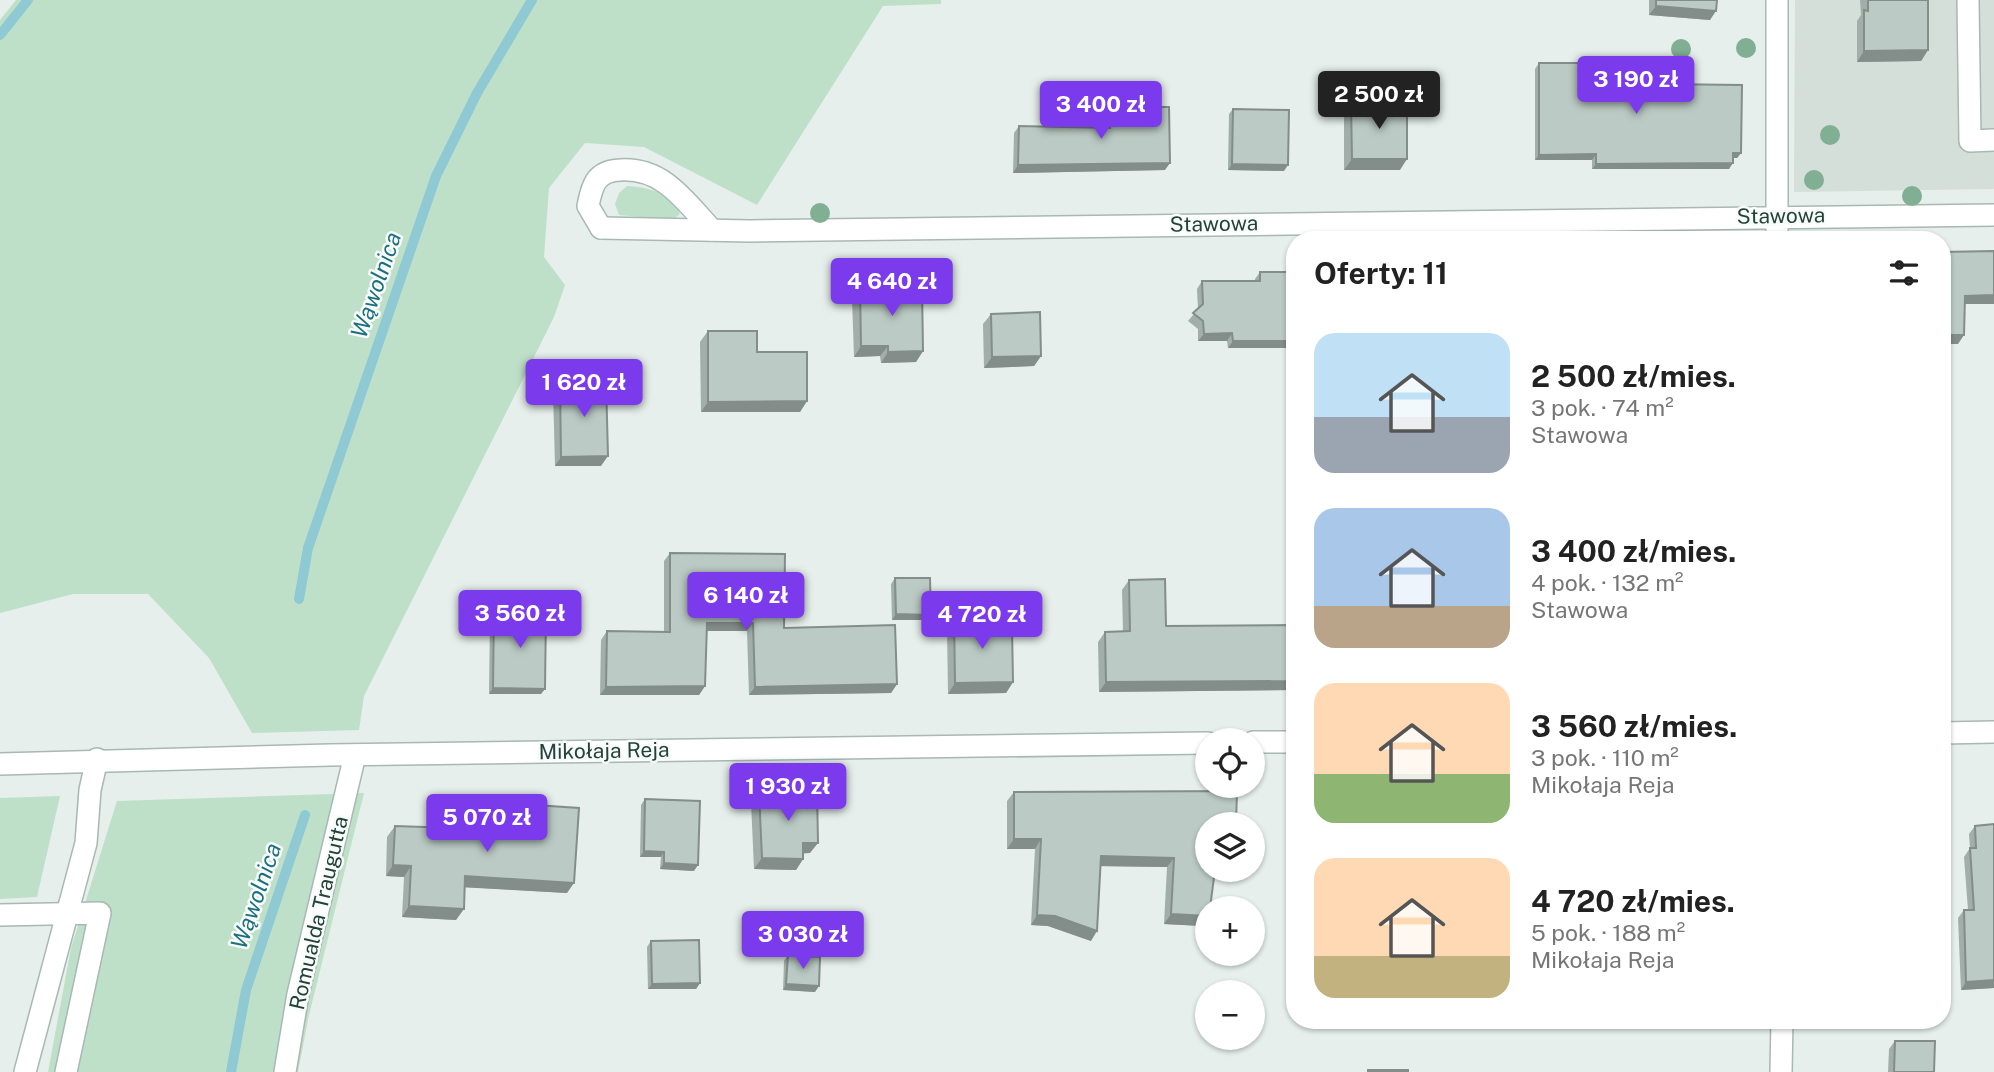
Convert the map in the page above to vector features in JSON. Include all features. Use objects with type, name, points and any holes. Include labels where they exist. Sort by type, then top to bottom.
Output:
[{"type":"street","points":[[1777,0],[1777,231]]},
{"type":"street","points":[[1968,0],[1970,141],[1994,140]]},
{"type":"street","name":"Stawowa","points":[[712,230],[666,182],[637,169],[610,170],[598,176],[591,187],[588,206],[601,228],[712,230],[1994,215]]},
{"type":"street","points":[[1951,733],[1994,732]]},
{"type":"street","points":[[1265,742],[1286,742]]},
{"type":"street","name":"Mikołaja Reja","points":[[0,764],[355,755],[1195,743]]},
{"type":"street","name":"Romualda Traugutta","points":[[285,1072],[298,994],[355,755]]},
{"type":"street","points":[[25,1072],[86,843],[90,790],[97,760]]},
{"type":"street","points":[[0,915],[100,914],[66,1072]]},
{"type":"street","points":[[1781,1072],[1782,1029]]},
{"type":"shaded area","points":[[1795,0],[1994,0],[1994,189],[1794,192]]},
{"type":"green space","points":[[16,0],[941,0],[941,4],[883,6],[757,205],[644,147],[585,143],[549,188],[544,257],[565,285],[554,317],[364,696],[359,730],[252,733],[209,658],[148,594],[73,594],[0,613],[0,20]]},
{"type":"green space","points":[[627,186],[643,188],[665,196],[680,214],[672,220],[619,215],[615,204],[619,193]]},
{"type":"green space","points":[[364,793],[309,1015],[298,1072],[48,1072],[71,948],[117,801]]},
{"type":"green space","points":[[60,796],[37,897],[0,899],[0,798]]},
{"type":"building","points":[[1656,0],[1717,0],[1716,11],[1656,6]]},
{"type":"building","points":[[1868,0],[1928,0],[1928,50],[1864,51],[1864,10],[1868,11]]},
{"type":"building","points":[[1539,63],[1626,63],[1626,67],[1660,66],[1660,84],[1742,85],[1741,153],[1733,153],[1733,163],[1596,164],[1596,154],[1539,155]]},
{"type":"building","points":[[1351,104],[1407,104],[1407,159],[1352,159]]},
{"type":"building","points":[[1110,107],[1169,107],[1170,163],[1018,165],[1019,126],[1110,128]]},
{"type":"building","points":[[1233,109],[1289,110],[1288,165],[1232,164]]},
{"type":"building","points":[[1994,251],[1994,295],[1965,296],[1964,335],[1951,335],[1951,252]]},
{"type":"building","points":[[1260,272],[1286,272],[1286,341],[1233,341],[1232,333],[1204,334],[1203,321],[1193,313],[1203,304],[1202,281],[1260,281]]},
{"type":"building","points":[[922,286],[923,351],[888,352],[888,346],[861,346],[860,287]]},
{"type":"building","points":[[1040,312],[1041,356],[992,357],[991,314]]},
{"type":"building","points":[[708,331],[757,331],[757,352],[807,352],[807,401],[708,402]]},
{"type":"building","points":[[606,380],[608,456],[561,457],[560,381]]},
{"type":"building","points":[[670,553],[785,554],[784,628],[895,625],[897,684],[755,687],[753,623],[707,623],[705,686],[606,687],[607,631],[670,632]]},
{"type":"building","points":[[895,578],[930,578],[931,615],[896,614]]},
{"type":"building","points":[[1165,579],[1166,626],[1286,625],[1286,681],[1106,682],[1105,632],[1130,631],[1129,580]]},
{"type":"building","points":[[494,610],[546,611],[545,689],[493,688]]},
{"type":"building","points":[[992,616],[992,628],[1012,628],[1013,682],[955,683],[954,617]]},
{"type":"building","points":[[817,790],[818,843],[803,843],[803,859],[762,858],[759,792]]},
{"type":"building","points":[[1195,791],[1195,798],[1237,798],[1236,812],[1195,812],[1195,882],[1213,882],[1212,896],[1195,896],[1195,915],[1171,914],[1174,858],[1101,856],[1097,931],[1055,916],[1037,915],[1041,839],[1014,839],[1014,792]]},
{"type":"building","points":[[645,799],[700,801],[698,865],[664,863],[664,852],[644,851]]},
{"type":"building","points":[[520,804],[579,808],[574,883],[465,876],[464,909],[409,906],[411,866],[393,865],[395,826],[519,830]]},
{"type":"building","points":[[1994,824],[1994,980],[1966,982],[1964,910],[1974,910],[1970,848],[1976,848],[1975,826]]},
{"type":"building","points":[[699,940],[700,983],[652,984],[651,941]]},
{"type":"building","points":[[788,955],[820,957],[819,986],[786,984]]},
{"type":"building","points":[[1895,1041],[1935,1041],[1934,1072],[1894,1072]]},
{"type":"building","points":[[1408,1070],[1408,1072],[1368,1072]]},
{"type":"waterway","points":[[0,35],[28,0]]},
{"type":"waterway","name":"Wąwolnica","points":[[299,599],[308,548],[436,176],[477,93],[532,0]]},
{"type":"waterway","name":"Wąwolnica","points":[[231,1072],[246,990],[305,815]]}]
